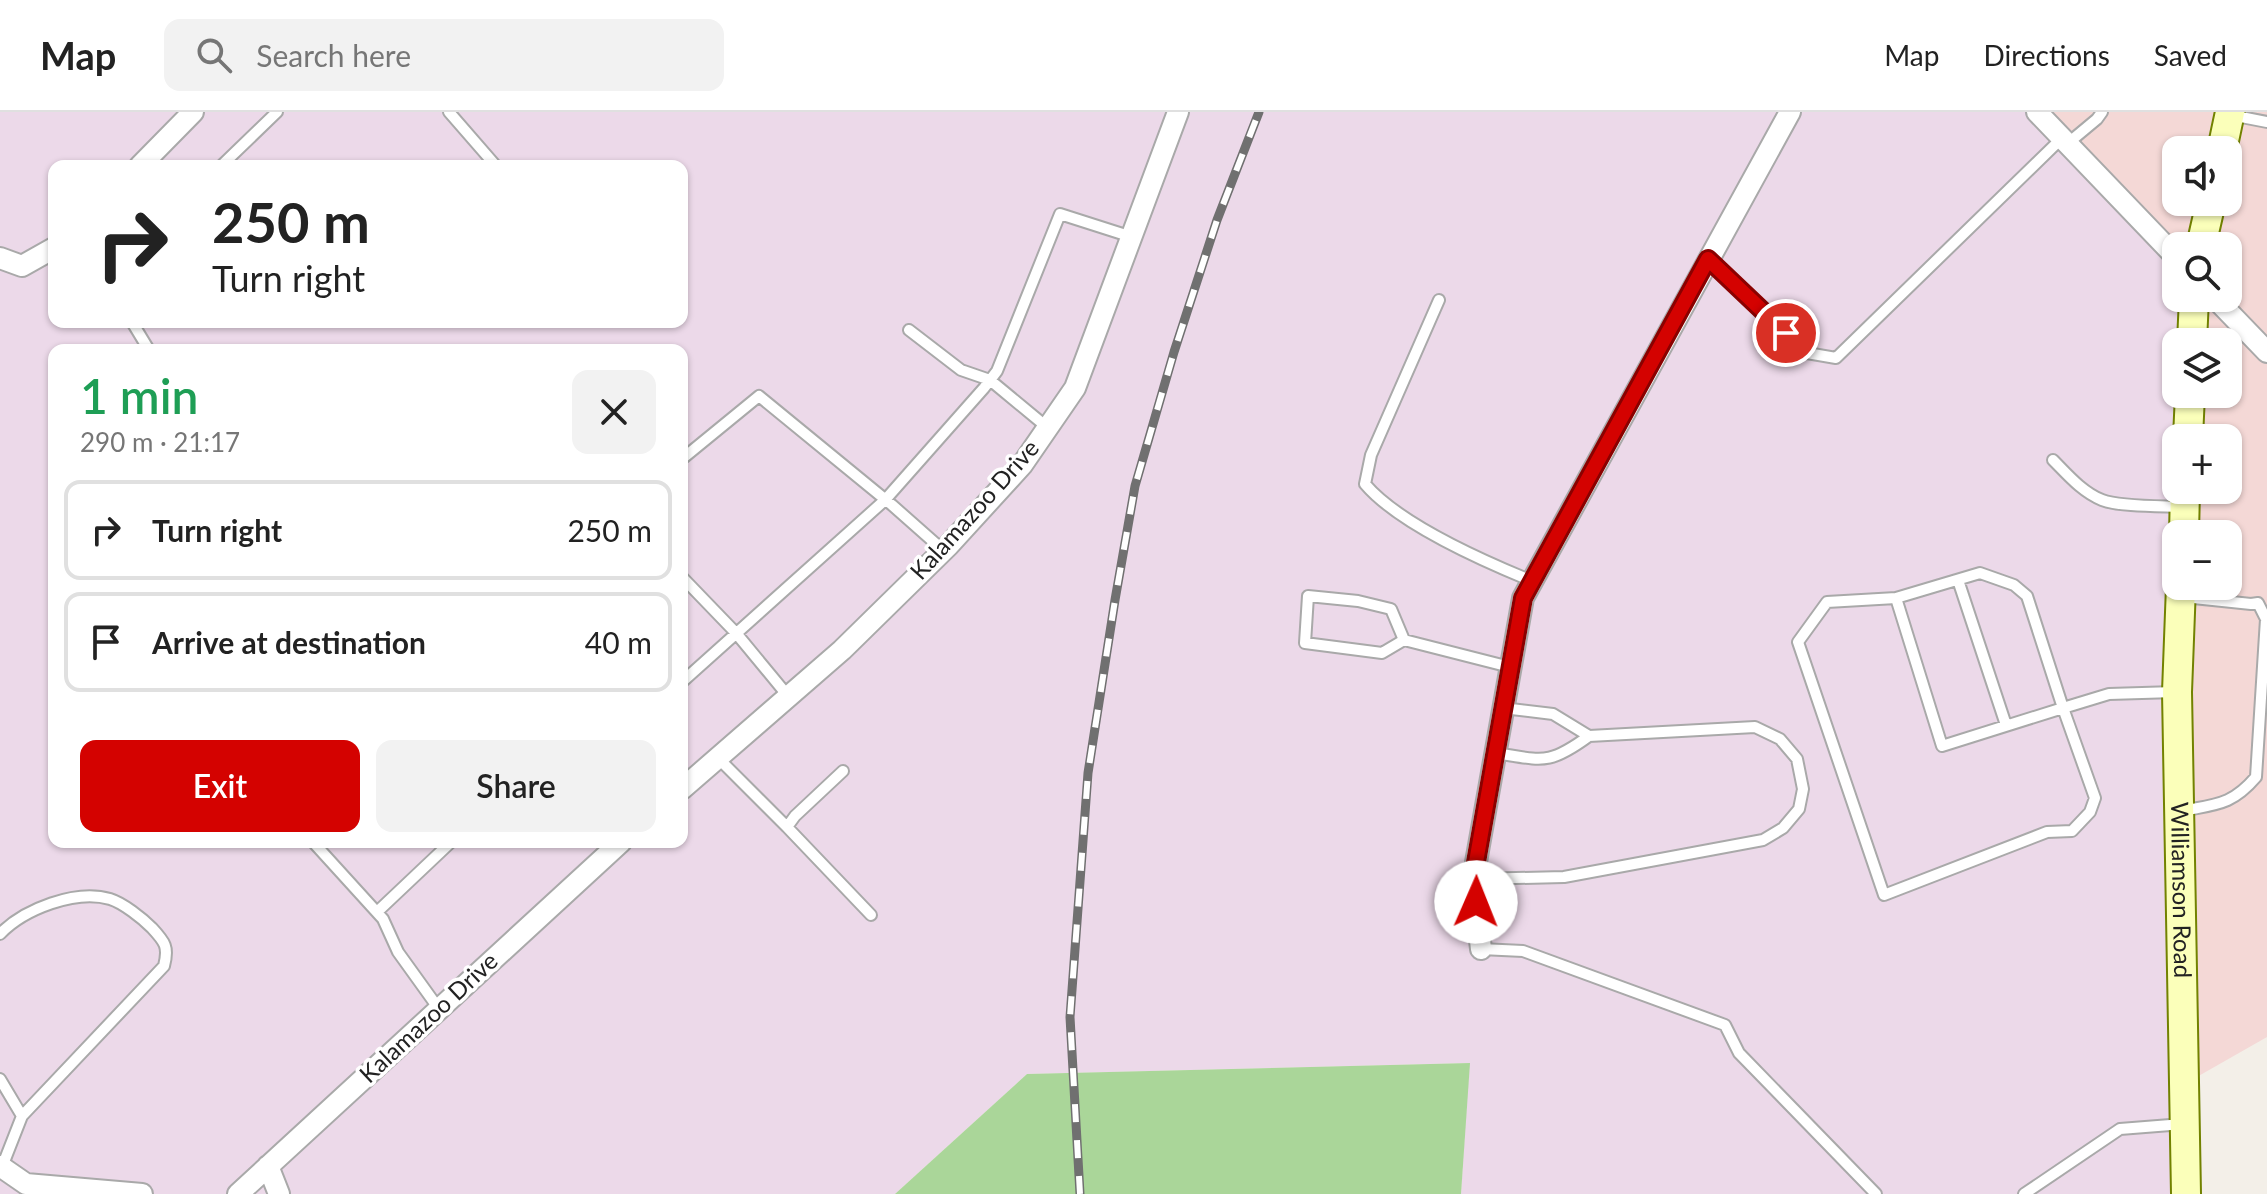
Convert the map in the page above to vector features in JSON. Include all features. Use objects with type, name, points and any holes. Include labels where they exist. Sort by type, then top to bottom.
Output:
[{"type":"main road","points":[[2225,136],[2229,113]]},
{"type":"main road","name":"Williamson Road","points":[[2181,600],[2177,692],[2186,1194]]},
{"type":"street","points":[[146,160],[193,112]]},
{"type":"street","name":"Kalamazoo Drive","points":[[688,784],[842,650],[944,551],[1022,465],[1075,388],[1178,112]]},
{"type":"street","points":[[1481,949],[1473,879],[1523,598],[1790,112]]},
{"type":"street","points":[[2037,112],[2162,242]]},
{"type":"street","points":[[0,258],[22,266],[48,251]]},
{"type":"street","points":[[2228,312],[2267,352]]},
{"type":"street","name":"Kalamazoo Drive","points":[[238,1194],[614,848]]},
{"type":"street","points":[[268,1166],[279,1194]]},
{"type":"street","points":[[1,1167],[26,1184],[142,1194]]},
{"type":"lane","points":[[227,160],[277,112]]},
{"type":"lane","points":[[449,112],[491,160]]},
{"type":"lane","points":[[1708,259],[1807,353],[1836,358],[2065,141],[2097,119],[2102,112]]},
{"type":"lane","points":[[2229,113],[2267,122]]},
{"type":"lane","points":[[688,677],[885,500],[990,380],[997,371],[1060,214],[1132,237]]},
{"type":"lane","points":[[1439,300],[1371,455],[1365,484],[1378,499],[1452,544],[1532,581]]},
{"type":"lane","points":[[909,330],[961,370],[990,380],[1048,428]]},
{"type":"lane","points":[[688,454],[759,396],[944,551]]},
{"type":"lane","points":[[2053,460],[2074,482],[2102,500],[2185,510]]},
{"type":"lane","points":[[1980,573],[2014,585],[2027,596],[2095,798],[2090,812],[2072,831],[2047,832],[1884,895],[1798,642],[1827,602],[1896,598],[1958,580],[1980,573]]},
{"type":"lane","points":[[1958,580],[2006,725]]},
{"type":"lane","points":[[688,583],[736,633],[788,696]]},
{"type":"lane","points":[[1404,640],[1391,609],[1358,601],[1308,596],[1305,643],[1382,653],[1404,640],[1510,667]]},
{"type":"lane","points":[[1896,598],[1942,746],[2109,694],[2177,692]]},
{"type":"lane","points":[[2180,812],[2225,802],[2262,779],[2266,619],[2262,602],[2251,604],[2229,600]]},
{"type":"lane","points":[[1503,708],[1553,714],[1589,736]]},
{"type":"lane","points":[[1473,879],[1564,877],[1763,840],[1783,828],[1799,809],[1803,789],[1797,759],[1780,739],[1755,727],[1589,736],[1565,754],[1545,760],[1495,753]]},
{"type":"lane","points":[[718,758],[871,915]]},
{"type":"lane","points":[[787,827],[843,771]]},
{"type":"lane","points":[[318,848],[383,919],[398,952],[439,1009]]},
{"type":"lane","points":[[377,912],[445,848]]},
{"type":"lane","points":[[0,934],[38,909],[65,899],[94,897],[113,900],[148,924],[165,943],[168,953],[164,966],[22,1116],[1,1167]]},
{"type":"lane","points":[[1481,949],[1523,951],[1725,1025],[1739,1053],[1876,1194]]},
{"type":"lane","points":[[0,1079],[22,1116]]},
{"type":"lane","points":[[2024,1194],[2120,1129],[2185,1124]]},
{"type":"shaded area","points":[[0,112],[2036,112],[2162,242],[2162,312],[2191,312],[2191,328],[2162,328],[2162,408],[2176,408],[2176,424],[2162,424],[2162,504],[2177,504],[2177,520],[2162,520],[2162,600],[2177,600],[2180,1194],[1461,1194],[1469,1063],[1027,1074],[895,1194],[0,1194]]},
{"type":"shaded area","points":[[2036,112],[2267,112],[2267,1037],[2181,1086],[2188,600],[2242,600],[2242,520],[2188,520],[2189,504],[2242,504],[2242,424],[2190,424],[2190,408],[2242,408],[2242,328],[2191,328],[2191,312],[2242,312],[2242,232],[2162,233]]},
{"type":"green space","points":[[1470,1063],[1461,1194],[895,1194],[1027,1074]]},
{"type":"railway","points":[[1080,1194],[1070,1017],[1088,773],[1115,600],[1135,486],[1174,352],[1217,220],[1259,112]]},
{"type":"route","points":[[1476,902],[1473,879],[1523,598],[1708,259],[1786,333]]}]
